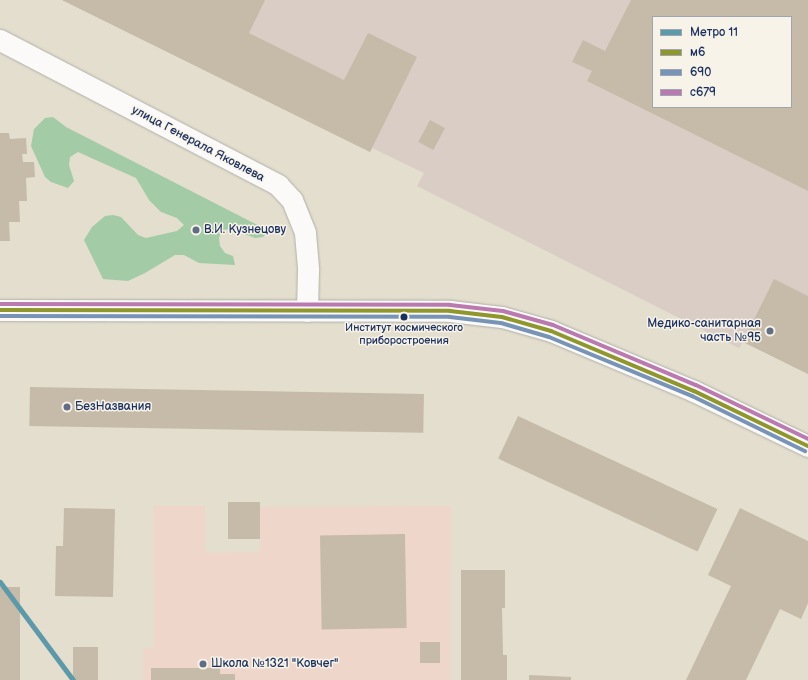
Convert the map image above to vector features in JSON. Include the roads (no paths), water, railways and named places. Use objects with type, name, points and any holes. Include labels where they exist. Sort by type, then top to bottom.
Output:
[{"type":"street","name":"улица Генерала Яковлева","points":[[0,40],[278,185],[292,200],[305,233],[308,270],[308,311]]},
{"type":"street","points":[[0,310],[450,311],[502,317],[551,331],[694,391],[808,446]]},
{"type":"metro line","name":"11","points":[[0,582],[73,680]]},
{"type":"place","name":"В.И. Кузнецову","points":[[196,230]]},
{"type":"place","name":"Институт космического приборостроения","points":[[404,317]]},
{"type":"place","name":"Медико-санитарная часть №95","points":[[770,331]]},
{"type":"place","name":"БезНазвания","points":[[67,407]]},
{"type":"place","name":"Школа №1321 \"Ковчег\"","points":[[203,664]]}]
